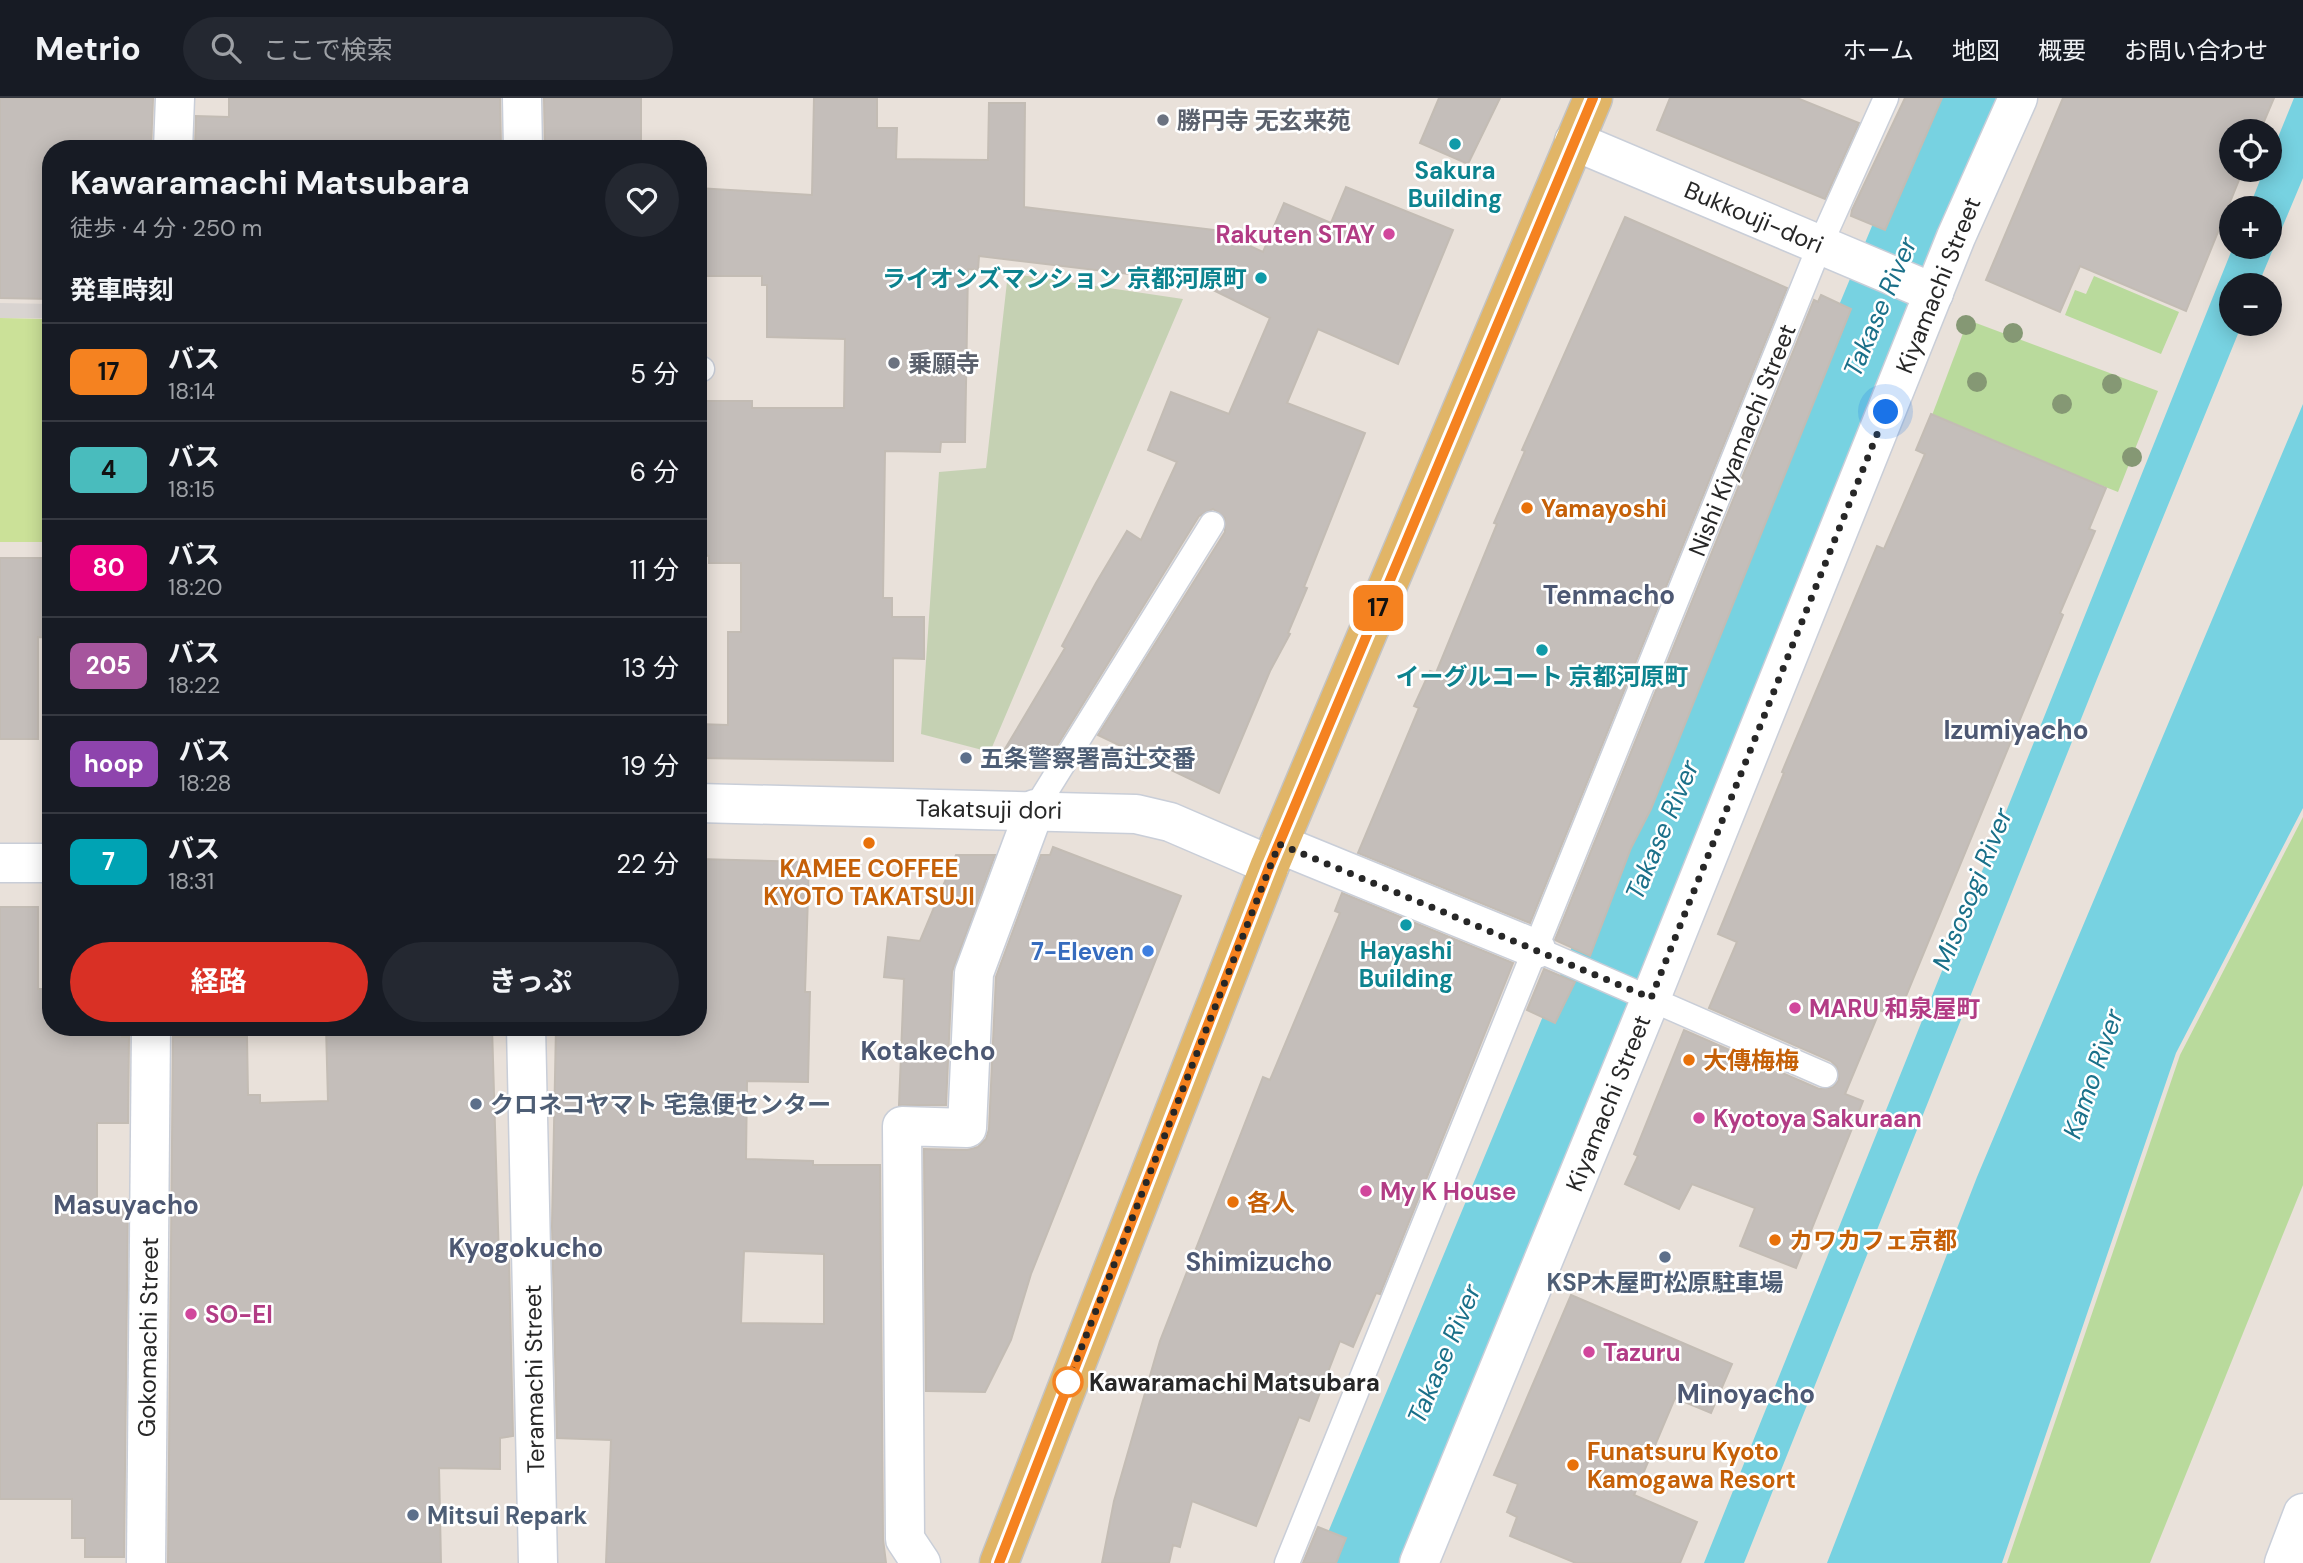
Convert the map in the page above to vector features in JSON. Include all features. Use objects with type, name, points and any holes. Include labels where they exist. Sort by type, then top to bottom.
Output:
[{"type":"main road","points":[[999,1563],[1275,854],[1593,98]]},
{"type":"street","points":[[173,140],[175,98]]},
{"type":"street","points":[[523,98],[523,140]]},
{"type":"street","name":"Kiyamachi Street","points":[[1419,1563],[1636,992],[1922,288],[2018,98]]},
{"type":"street","name":"Bukkouji-dori","points":[[1574,141],[1922,288]]},
{"type":"street","name":"Takatsuji dori","points":[[707,803],[1035,809],[1136,814],[1275,854],[1536,949]]},
{"type":"street","points":[[921,1563],[905,1539],[902,1126],[967,1128],[974,973],[1035,809]]},
{"type":"street","points":[[0,863],[42,863]]},
{"type":"street","name":"Gokomachi Street","points":[[146,1563],[151,1036]]},
{"type":"street","name":"Teramachi Street","points":[[526,1036],[538,1563]]},
{"type":"street","points":[[2284,1563],[2303,1513]]},
{"type":"lane","name":"Nishi Kiyamachi Street","points":[[1287,1563],[1536,949],[1828,248],[1886,98]]},
{"type":"lane","points":[[1035,809],[1212,524]]},
{"type":"lane","points":[[1536,949],[1825,1075]]},
{"type":"green space","points":[[1008,273],[1183,299],[990,752],[921,734],[939,472],[986,468]]},
{"type":"green space","points":[[2094,276],[2179,312],[2161,354],[2065,315],[2075,290],[2086,294]]},
{"type":"green space","points":[[0,318],[42,319],[42,542],[0,542]]},
{"type":"green space","points":[[1968,320],[2158,391],[2118,492],[1931,418]]},
{"type":"green space","points":[[2303,817],[2303,1185],[2150,1563],[2007,1563],[2180,1055]]},
{"type":"shaded area","points":[[0,303],[42,304],[42,318],[0,318]]},
{"type":"water","points":[[2294,98],[2303,98],[2303,178],[2282,228],[2282,196],[2254,196],[2259,182],[2282,182],[2282,128]]},
{"type":"water","points":[[2228,259],[2269,259],[2263,273],[2223,273]]},
{"type":"water","points":[[2219,282],[2219,336],[2237,336],[1744,1563],[1704,1563]]},
{"type":"water","name":"Kamo River","points":[[2303,404],[2303,808],[2176,1053],[2002,1563],[1827,1563],[1977,1177]]},
{"type":"building","points":[[0,98],[153,98],[151,140],[42,140],[42,299],[0,298]]},
{"type":"building","points":[[229,98],[500,98],[501,140],[195,140],[196,116],[229,117]]},
{"type":"building","points":[[544,98],[641,98],[641,140],[545,140]]},
{"type":"building","points":[[814,98],[877,98],[877,128],[897,128],[896,159],[988,160],[989,103],[1025,103],[1024,207],[1214,230],[1263,252],[1284,203],[1331,223],[1346,187],[1453,230],[1398,364],[1318,329],[1287,403],[1365,433],[1304,587],[1307,588],[1288,633],[1290,634],[1270,671],[1219,793],[1098,735],[1225,532],[1225,518],[1213,509],[1199,516],[1042,770],[1005,749],[1065,648],[1062,646],[1127,531],[1141,540],[1177,462],[1148,450],[1171,392],[1229,414],[1270,318],[1197,282],[979,256],[978,270],[968,269],[965,442],[941,442],[940,452],[885,451],[883,598],[892,598],[892,617],[924,617],[924,659],[893,658],[893,761],[707,758],[707,724],[728,725],[728,632],[741,632],[741,563],[709,563],[707,556],[707,401],[752,401],[752,408],[844,408],[845,339],[767,337],[767,285],[762,285],[762,276],[707,276],[707,189],[812,195]]},
{"type":"building","points":[[1439,98],[1500,98],[1468,164],[1420,143]]},
{"type":"building","points":[[1670,98],[1797,98],[1859,123],[1825,199],[1657,130]]},
{"type":"building","points":[[1905,98],[1942,98],[1885,230],[1851,216]]},
{"type":"building","points":[[2063,98],[2274,98],[2265,119],[2219,119],[2219,182],[2238,182],[2232,196],[2219,196],[2219,229],[2186,311],[2080,266],[2060,312],[1986,280]]},
{"type":"building","points":[[1625,217],[1787,288],[1530,923],[1358,853],[1419,708],[1414,706],[1430,671],[1436,673],[1497,524],[1494,523],[1525,451],[1522,450]]},
{"type":"building","points":[[1821,295],[1851,309],[1651,809],[1631,848],[1590,956],[1555,940],[1814,300],[1818,302]]},
{"type":"building","points":[[1931,414],[2106,488],[2089,529],[2095,531],[2060,613],[2063,615],[1897,1018],[1880,1010],[1845,1094],[1863,1101],[1796,1268],[1740,1246],[1755,1208],[1692,1184],[1679,1209],[1625,1184],[1638,1156],[1634,1154],[1684,1030],[1819,1089],[1833,1087],[1839,1080],[1837,1067],[1831,1061],[1709,1008],[1737,942],[1718,934],[1784,773],[1782,772],[1877,546],[1884,549],[1925,454],[1916,450]]},
{"type":"building","points":[[0,558],[42,558],[42,637],[38,637],[38,739],[0,739]]},
{"type":"building","points":[[1053,847],[1181,896],[1031,1274],[1011,1340],[985,1392],[926,1391],[924,1149],[967,1150],[978,1147],[986,1139],[989,1129],[996,977],[1041,855],[1050,855]]},
{"type":"building","points":[[956,855],[995,855],[952,972],[946,1105],[899,1105],[904,979],[884,977],[888,937],[920,941]]},
{"type":"building","points":[[707,859],[809,862],[805,992],[810,992],[808,1082],[747,1081],[746,1159],[813,1161],[813,1165],[880,1165],[883,1539],[886,1563],[606,1563],[611,1440],[557,1438],[552,1226],[556,1036],[707,1036]],"holes":[[[744,1251],[824,1254],[824,1324],[741,1323]]]},
{"type":"building","points":[[1342,893],[1513,963],[1380,1294],[1376,1293],[1353,1347],[1340,1341],[1309,1421],[1299,1417],[1256,1526],[1192,1501],[1180,1547],[1173,1545],[1169,1563],[1102,1563],[1114,1501],[1160,1341],[1263,1077],[1270,1080],[1340,913],[1335,911]]},
{"type":"building","points":[[0,907],[38,907],[38,989],[42,989],[42,1036],[129,1037],[128,1123],[97,1123],[97,1200],[128,1200],[124,1557],[85,1557],[85,1538],[72,1538],[72,1499],[0,1499]]},
{"type":"building","points":[[1544,969],[1575,982],[1555,1023],[1527,1010]]},
{"type":"building","points":[[326,1036],[492,1036],[499,1260],[509,1260],[513,1436],[500,1438],[500,1469],[439,1468],[441,1563],[168,1563],[173,1037],[247,1037],[248,1095],[260,1095],[260,1103],[328,1101]]},
{"type":"building","points":[[1571,1295],[1732,1364],[1711,1413],[1675,1398],[1634,1495],[1697,1522],[1680,1563],[1576,1563],[1510,1536],[1517,1517],[1507,1512],[1518,1484],[1494,1475]]},
{"type":"building","points":[[1318,1527],[1346,1538],[1336,1563],[1303,1563]]},
{"type":"waterway","name":"Takase River","points":[[1357,1563],[1967,98]]},
{"type":"bus line","name":"17","points":[[999,1563],[1270,865],[1593,98]]},
{"type":"place","name":"勝円寺 无玄来苑","points":[[1163,120]]},
{"type":"place","name":"Sakura Building","points":[[1455,144]]},
{"type":"place","name":"Rakuten STAY","points":[[1389,234]]},
{"type":"place","name":"ライオンズマンション 京都河原町","points":[[1261,278]]},
{"type":"place","name":"乗願寺","points":[[894,363]]},
{"type":"place","name":"Yamayoshi","points":[[1527,508]]},
{"type":"place","name":"イーグルコート 京都河原町","points":[[1542,650]]},
{"type":"place","name":"五条警察署高辻交番","points":[[966,758]]},
{"type":"place","name":"KAMEE COFFEE KYOTO TAKATSUJI","points":[[869,843]]},
{"type":"place","name":"Hayashi Building","points":[[1406,925]]},
{"type":"place","name":"7-Eleven","points":[[1148,951]]},
{"type":"place","name":"MARU 和泉屋町","points":[[1795,1008]]},
{"type":"place","name":"大傳梅梅","points":[[1689,1060]]},
{"type":"place","name":"クロネコヤマト 宅急便センター","points":[[476,1104]]},
{"type":"place","name":"Kyotoya Sakuraan","points":[[1699,1118]]},
{"type":"place","name":"My K House","points":[[1366,1191]]},
{"type":"place","name":"各人","points":[[1233,1202]]},
{"type":"place","name":"カワカフェ京都","points":[[1775,1240]]},
{"type":"place","name":"KSP木屋町松原駐車場","points":[[1665,1257]]},
{"type":"place","name":"SO-EI","points":[[191,1314]]},
{"type":"place","name":"Tazuru","points":[[1589,1352]]},
{"type":"place","name":"Kawaramachi Matsubara","points":[[1068,1382]]},
{"type":"place","name":"Funatsuru Kyoto Kamogawa Resort","points":[[1573,1465]]},
{"type":"place","name":"Mitsui Repark","points":[[413,1515]]},
{"type":"district","name":"Tenmacho","points":[[1609,595]]},
{"type":"district","name":"Izumiyacho","points":[[2016,730]]},
{"type":"district","name":"Kotakecho","points":[[928,1051]]},
{"type":"district","name":"Masuyacho","points":[[126,1205]]},
{"type":"district","name":"Kyogokucho","points":[[526,1248]]},
{"type":"district","name":"Shimizucho","points":[[1259,1262]]},
{"type":"district","name":"Minoyacho","points":[[1746,1394]]},
{"type":"route","points":[[1068,1382],[1279,844],[1651,998],[1886,412]]},
{"type":"water label","name":"Misosogi River","points":[[1972,889]]}]
